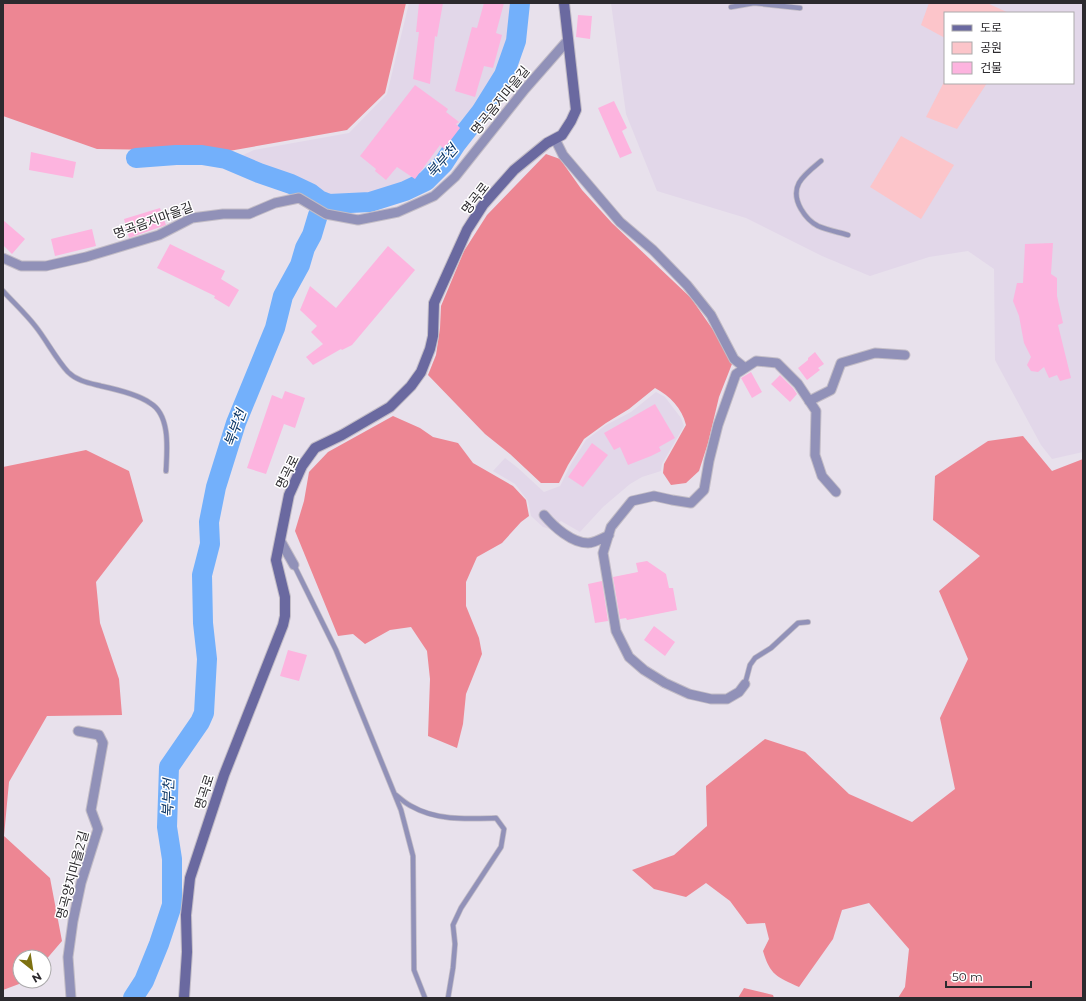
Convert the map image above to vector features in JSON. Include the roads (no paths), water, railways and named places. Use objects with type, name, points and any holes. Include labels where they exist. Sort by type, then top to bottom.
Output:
[{"type":"main road","name":"명곡로","points":[[184,998],[187,952],[186,915],[190,878],[224,775],[284,621],[286,597],[276,560],[289,495],[302,466],[316,448],[342,436],[390,407],[421,372],[430,349],[433,336],[434,303],[467,230],[483,205],[514,170],[535,153],[562,135],[571,121],[576,110],[564,3]]},
{"type":"street","name":"명곡음지마을길","points":[[3,258],[21,266],[46,266],[86,257],[159,235],[192,218],[223,214],[249,214],[275,203],[299,198],[326,214],[343,218],[358,220],[398,212],[434,196],[455,177],[525,89],[568,40]]},
{"type":"street","points":[[555,139],[563,155],[620,222],[653,250],[687,284],[711,315],[734,359],[745,368]]},
{"type":"street","points":[[809,401],[831,390],[841,363],[875,353],[905,355]]},
{"type":"street","points":[[745,684],[739,692],[727,699],[711,699],[689,694],[665,683],[644,670],[630,657],[616,630],[603,553],[612,527],[632,502],[654,496],[691,503],[704,490],[713,446],[736,374],[756,361],[777,362],[798,384],[816,411],[814,455],[822,476],[836,492]]},
{"type":"street","points":[[544,515],[552,524],[571,538],[589,543],[609,536]]},
{"type":"street","points":[[280,540],[294,565]]},
{"type":"street","name":"명곡양지마을2길","points":[[71,998],[68,957],[73,921],[81,883],[98,829],[91,810],[103,743],[99,735],[78,731]]},
{"type":"lane","points":[[731,7],[754,3],[800,8]]},
{"type":"lane","points":[[821,161],[807,173],[796,187],[796,200],[806,217],[819,226],[848,235]]},
{"type":"lane","points":[[3,291],[36,327],[68,372],[77,379],[119,390],[151,403],[158,410],[162,417],[167,434],[168,448],[166,471]]},
{"type":"lane","points":[[294,565],[336,650],[400,810],[412,856],[414,970],[425,998]]},
{"type":"lane","points":[[745,684],[750,665],[756,658],[771,648],[798,624],[808,622]]},
{"type":"lane","points":[[394,794],[411,806],[432,815],[461,820],[496,818],[504,829],[501,847],[461,908],[454,925],[455,944],[448,998]]},
{"type":"waterway","name":"북부천","points":[[136,158],[202,155],[226,159],[259,173],[291,184],[329,204],[370,202],[405,191],[426,181],[443,164],[456,144],[481,112],[504,75],[516,41],[520,3]]},
{"type":"waterway","name":"북부천","points":[[133,998],[144,981],[159,944],[172,905],[172,859],[167,827],[169,767],[200,722],[204,713],[207,659],[203,623],[202,575],[210,544],[209,522],[216,487],[236,423],[275,328],[283,296],[300,265],[318,215],[329,204]]}]
